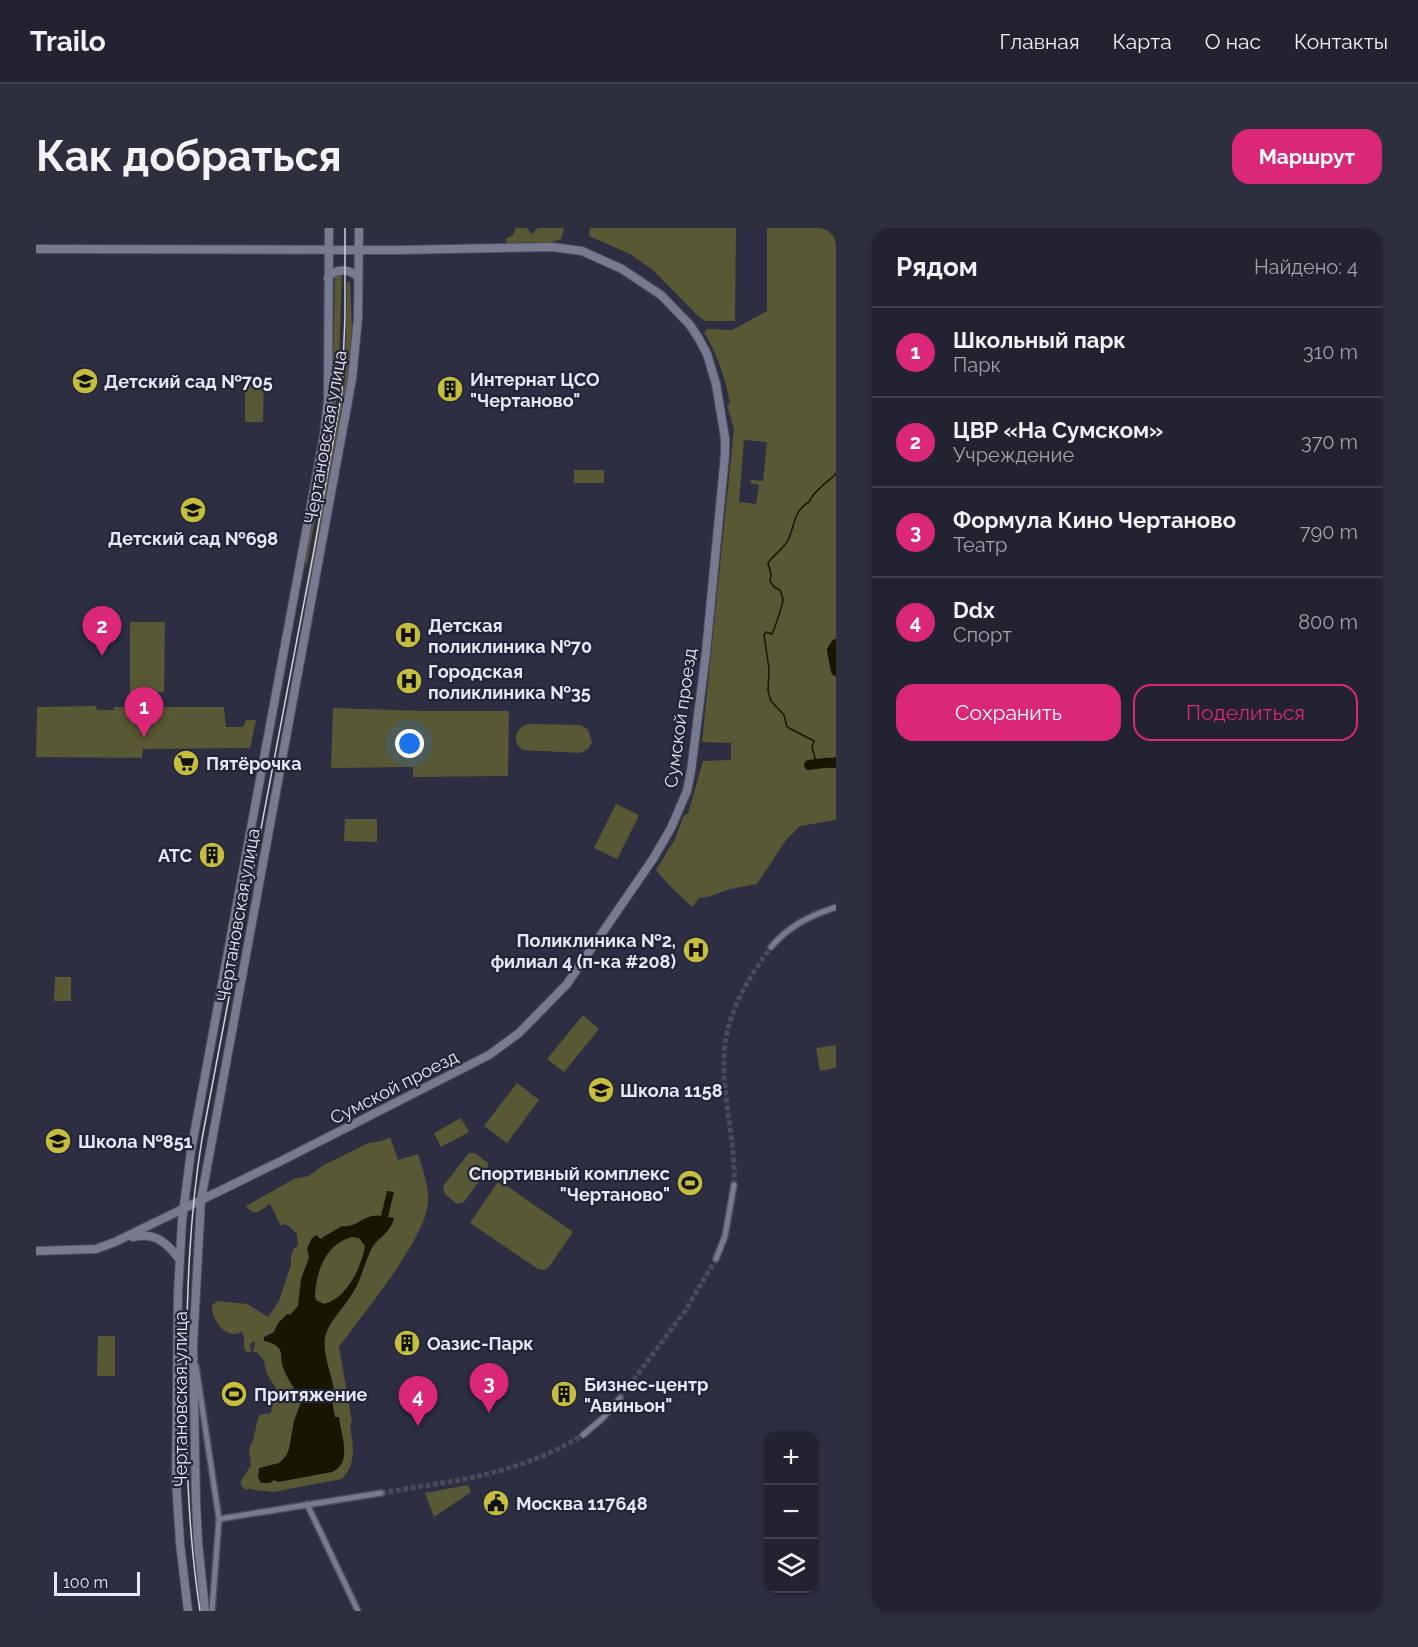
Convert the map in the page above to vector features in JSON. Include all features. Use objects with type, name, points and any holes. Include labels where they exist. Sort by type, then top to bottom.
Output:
[{"type":"main road","name":"Чертановская улица","points":[[205,1611],[180,1261],[183,1209],[190,1151],[324,435],[328,400],[329,228]]},
{"type":"main road","name":"Чертановская улица","points":[[188,1611],[177,1498],[187,1339],[201,1200],[352,380],[358,318],[359,228]]},
{"type":"main road","name":"Сумской проезд","points":[[36,249],[359,250],[552,247],[582,251],[622,269],[652,288],[690,325],[707,354],[716,384],[725,438],[706,652],[687,791],[653,859],[567,984],[519,1034],[480,1060],[115,1242],[96,1249],[36,1251]]},
{"type":"main road","points":[[328,278],[331,274],[345,270],[358,277]]},
{"type":"main road","points":[[271,719],[273,724],[284,726],[288,723]]},
{"type":"main road","points":[[265,749],[277,746],[282,756]]},
{"type":"main road","points":[[115,1242],[137,1236],[155,1236],[168,1245],[180,1261]]},
{"type":"street","points":[[771,947],[796,923],[836,907]]},
{"type":"street","points":[[716,1259],[725,1236],[734,1185]]},
{"type":"street","points":[[187,1339],[219,1519],[212,1611]]},
{"type":"street","points":[[583,1435],[597,1424],[620,1398]]},
{"type":"street","points":[[219,1519],[381,1492]]},
{"type":"street","points":[[307,1504],[358,1611]]},
{"type":"shaded area","points":[[516,228],[527,228],[531,234],[538,228],[564,228],[561,239],[544,244],[532,242],[508,244],[505,239],[513,235]]},
{"type":"shaded area","points":[[590,228],[736,228],[735,321],[706,321],[699,317],[653,270],[630,254],[589,236]]},
{"type":"shaded area","points":[[767,228],[836,228],[836,820],[800,826],[786,840],[757,884],[699,898],[692,907],[656,870],[675,839],[684,815],[688,814],[703,761],[731,760],[731,743],[702,742],[734,429],[727,405],[730,404],[723,376],[704,332],[707,329],[732,330],[767,311]],"holes":[[[744,440],[767,442],[763,481],[751,480],[750,483],[759,485],[756,504],[739,502]]]},
{"type":"shaded area","points":[[335,273],[342,273],[338,391],[307,564],[304,563],[332,418]]},
{"type":"shaded area","points":[[347,282],[350,282],[352,327],[348,379],[308,597],[306,597],[345,379]]},
{"type":"shaded area","points":[[245,379],[264,379],[263,422],[245,422]]},
{"type":"shaded area","points":[[574,470],[604,470],[604,483],[574,483]]},
{"type":"shaded area","points":[[130,622],[165,622],[164,692],[130,692]]},
{"type":"shaded area","points":[[96,706],[97,710],[114,710],[114,707],[224,707],[226,727],[243,727],[246,720],[256,720],[250,748],[143,749],[142,758],[36,757],[37,707]]},
{"type":"shaded area","points":[[333,708],[509,711],[508,776],[413,777],[413,767],[331,768]]},
{"type":"shaded area","points":[[529,724],[581,725],[588,730],[592,742],[588,749],[580,753],[523,750],[517,743],[516,735],[520,728]]},
{"type":"shaded area","points":[[616,804],[639,815],[617,859],[594,848]]},
{"type":"shaded area","points":[[345,819],[377,819],[377,842],[344,841]]},
{"type":"shaded area","points":[[55,977],[71,977],[71,1001],[54,1001]]},
{"type":"shaded area","points":[[583,1015],[599,1029],[564,1072],[547,1059]]},
{"type":"shaded area","points":[[836,1045],[836,1068],[820,1071],[816,1048]]},
{"type":"shaded area","points":[[517,1083],[539,1100],[507,1143],[484,1126]]},
{"type":"shaded area","points":[[461,1118],[469,1132],[441,1147],[434,1133]]},
{"type":"shaded area","points":[[390,1137],[398,1160],[418,1154],[427,1184],[428,1203],[416,1237],[405,1256],[339,1347],[352,1422],[350,1425],[353,1454],[350,1467],[342,1479],[273,1492],[249,1488],[245,1490],[241,1481],[251,1465],[249,1449],[258,1418],[260,1415],[271,1413],[273,1401],[279,1393],[267,1374],[264,1361],[257,1352],[253,1352],[254,1341],[250,1344],[251,1351],[247,1352],[244,1349],[243,1331],[231,1334],[221,1328],[214,1317],[212,1305],[218,1301],[247,1304],[268,1317],[279,1301],[291,1265],[291,1256],[294,1248],[298,1246],[297,1234],[289,1226],[284,1224],[281,1226],[270,1204],[256,1212],[246,1206],[294,1179],[309,1176],[322,1166],[368,1143]]},
{"type":"shaded area","points":[[469,1153],[475,1153],[488,1163],[488,1169],[464,1202],[457,1204],[445,1194],[443,1186]]},
{"type":"shaded area","points":[[497,1183],[504,1184],[573,1232],[545,1270],[538,1269],[470,1223]]},
{"type":"shaded area","points":[[387,1191],[394,1192],[388,1217],[394,1218],[392,1223],[388,1231],[372,1248],[357,1286],[331,1323],[325,1340],[334,1389],[330,1390],[335,1417],[339,1417],[343,1440],[342,1462],[332,1472],[261,1483],[258,1477],[259,1468],[279,1463],[286,1456],[301,1402],[283,1369],[280,1350],[277,1346],[264,1341],[264,1337],[274,1332],[278,1323],[298,1306],[301,1279],[309,1258],[307,1248],[312,1238],[317,1235],[320,1239],[342,1226],[381,1216]],"holes":[[[351,1237],[359,1238],[365,1246],[352,1281],[340,1296],[332,1301],[324,1304],[316,1300],[317,1278],[328,1253],[342,1241]]]},
{"type":"shaded area","points":[[98,1336],[115,1336],[115,1376],[97,1376]]},
{"type":"shaded area","points":[[468,1485],[471,1492],[434,1517],[425,1493]]},
{"type":"waterway","points":[[817,765],[812,747],[814,741],[787,727],[784,715],[771,701],[768,691],[769,669],[764,635],[766,632],[772,634],[783,600],[780,590],[770,581],[768,563],[787,541],[804,505],[836,474]]},
{"type":"waterway","points":[[836,644],[832,650],[836,671]]},
{"type":"waterway","points":[[809,765],[836,762]]},
{"type":"tunnel","points":[[734,1185],[733,1152],[725,1088],[725,1041],[739,998],[771,947]]},
{"type":"tunnel","points":[[620,1398],[685,1311],[716,1259]]},
{"type":"tunnel","points":[[381,1493],[485,1475],[534,1460],[583,1435]]},
{"type":"tram line","points":[[200,1611],[190,1523],[186,1434],[187,1316],[194,1198],[202,1139],[342,391],[345,228]]},
{"type":"place","name":"Детский сад №705","points":[[85,381]]},
{"type":"place","name":"Интернат ЦСО \"Чертаново\"","points":[[450,389]]},
{"type":"place","name":"Детский сад №698","points":[[193,510]]},
{"type":"place","name":"Детская поликлиника №70","points":[[408,635]]},
{"type":"place","name":"ЦВР «На Сумском»","points":[[102,656]]},
{"type":"place","name":"Городская поликлиника №35","points":[[409,681]]},
{"type":"place","name":"Школьный парк","points":[[144,737]]},
{"type":"place","name":"Пятёрочка","points":[[186,763]]},
{"type":"place","name":"АТС","points":[[212,855]]},
{"type":"place","name":"Поликлиника №2, филиал 4 (п-ка #208)","points":[[696,950]]},
{"type":"place","name":"Школа 1158","points":[[601,1090]]},
{"type":"place","name":"Школа №851","points":[[58,1141]]},
{"type":"place","name":"Спортивный комплекс \"Чертаново\"","points":[[690,1183]]},
{"type":"place","name":"Оазис-Парк","points":[[407,1343]]},
{"type":"place","name":"Притяжение","points":[[234,1394]]},
{"type":"place","name":"Бизнес-центр \"Авиньон\"","points":[[564,1394]]},
{"type":"place","name":"Формула Кино Чертаново","points":[[489,1413]]},
{"type":"place","name":"Ddx","points":[[418,1426]]},
{"type":"place","name":"Москва 117648","points":[[496,1503]]}]
